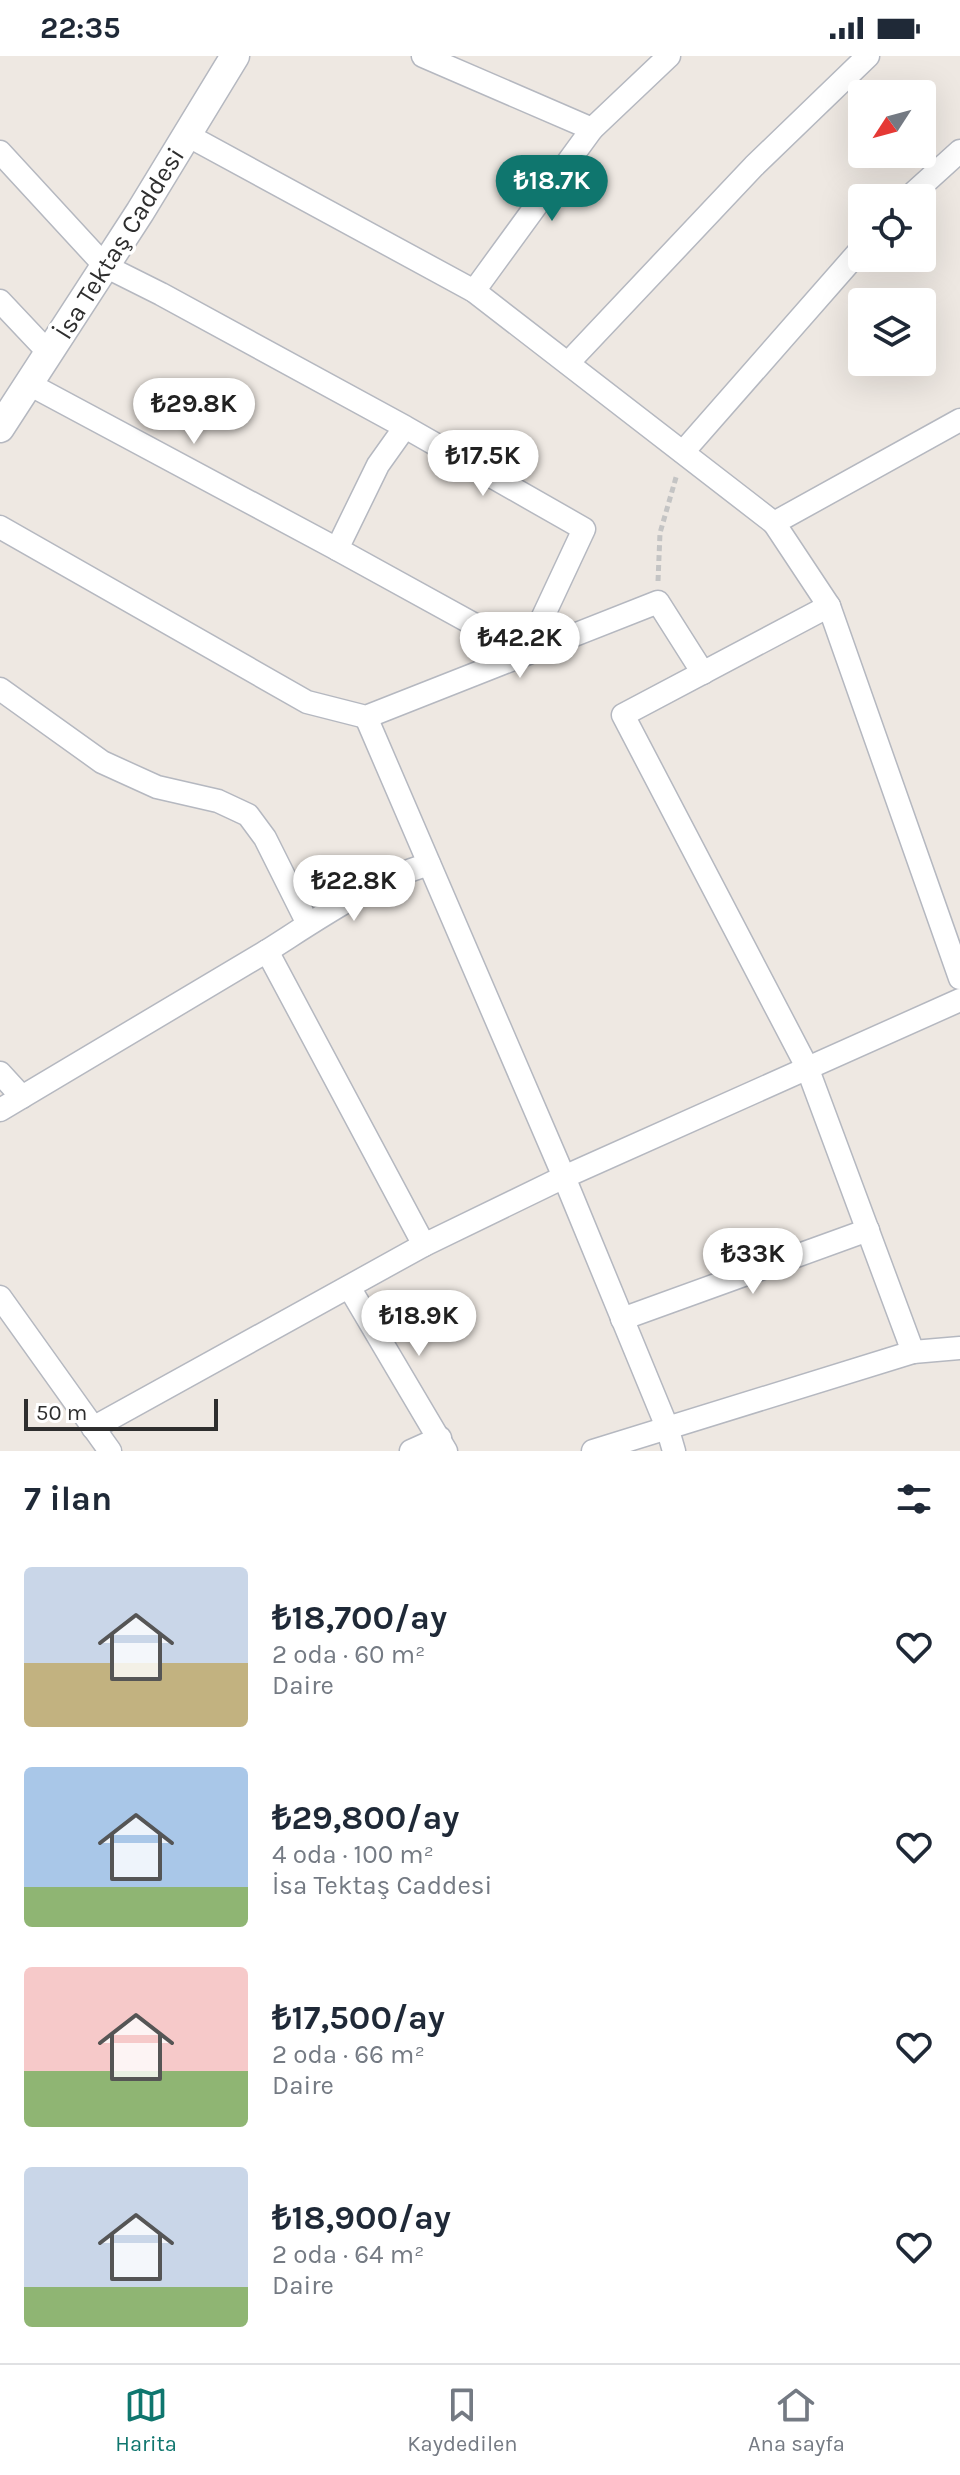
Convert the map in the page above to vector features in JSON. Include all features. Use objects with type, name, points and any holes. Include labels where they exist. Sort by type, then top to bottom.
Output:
[{"type":"street","name":"İsa Tektaş Caddesi","points":[[0,428],[50,354],[235,56]]},
{"type":"street","points":[[423,56],[592,129]]},
{"type":"street","points":[[474,291],[592,129],[669,56]]},
{"type":"street","points":[[568,363],[754,166],[868,56]]},
{"type":"street","points":[[187,135],[474,291],[774,523],[829,606],[960,978]]},
{"type":"street","points":[[923,184],[960,151]]},
{"type":"street","points":[[0,152],[105,266],[405,427],[584,529],[526,653]]},
{"type":"street","points":[[683,452],[848,264]]},
{"type":"street","points":[[0,301],[50,354]]},
{"type":"street","points":[[29,384],[526,653]]},
{"type":"street","points":[[774,523],[960,420]]},
{"type":"street","points":[[337,549],[378,465],[405,427]]},
{"type":"street","points":[[0,527],[307,702],[366,717],[658,602],[703,673]]},
{"type":"street","points":[[829,606],[623,715],[807,1067],[913,1352]]},
{"type":"street","points":[[0,689],[102,762],[157,787],[218,801],[248,815],[265,838],[308,924]]},
{"type":"street","points":[[366,717],[564,1177],[667,1427],[674,1451]]},
{"type":"street","points":[[0,1110],[308,924],[397,874],[429,864]]},
{"type":"street","points":[[267,951],[424,1245]]},
{"type":"street","points":[[93,1428],[424,1245],[564,1177],[960,1000]]},
{"type":"street","points":[[0,1073],[22,1097]]},
{"type":"street","points":[[622,1319],[868,1230]]},
{"type":"street","points":[[349,1287],[443,1444],[411,1451]]},
{"type":"street","points":[[0,1297],[110,1451]]},
{"type":"street","points":[[593,1451],[913,1352],[960,1348]]},
{"type":"path","points":[[658,602],[660,533],[683,452]]}]
